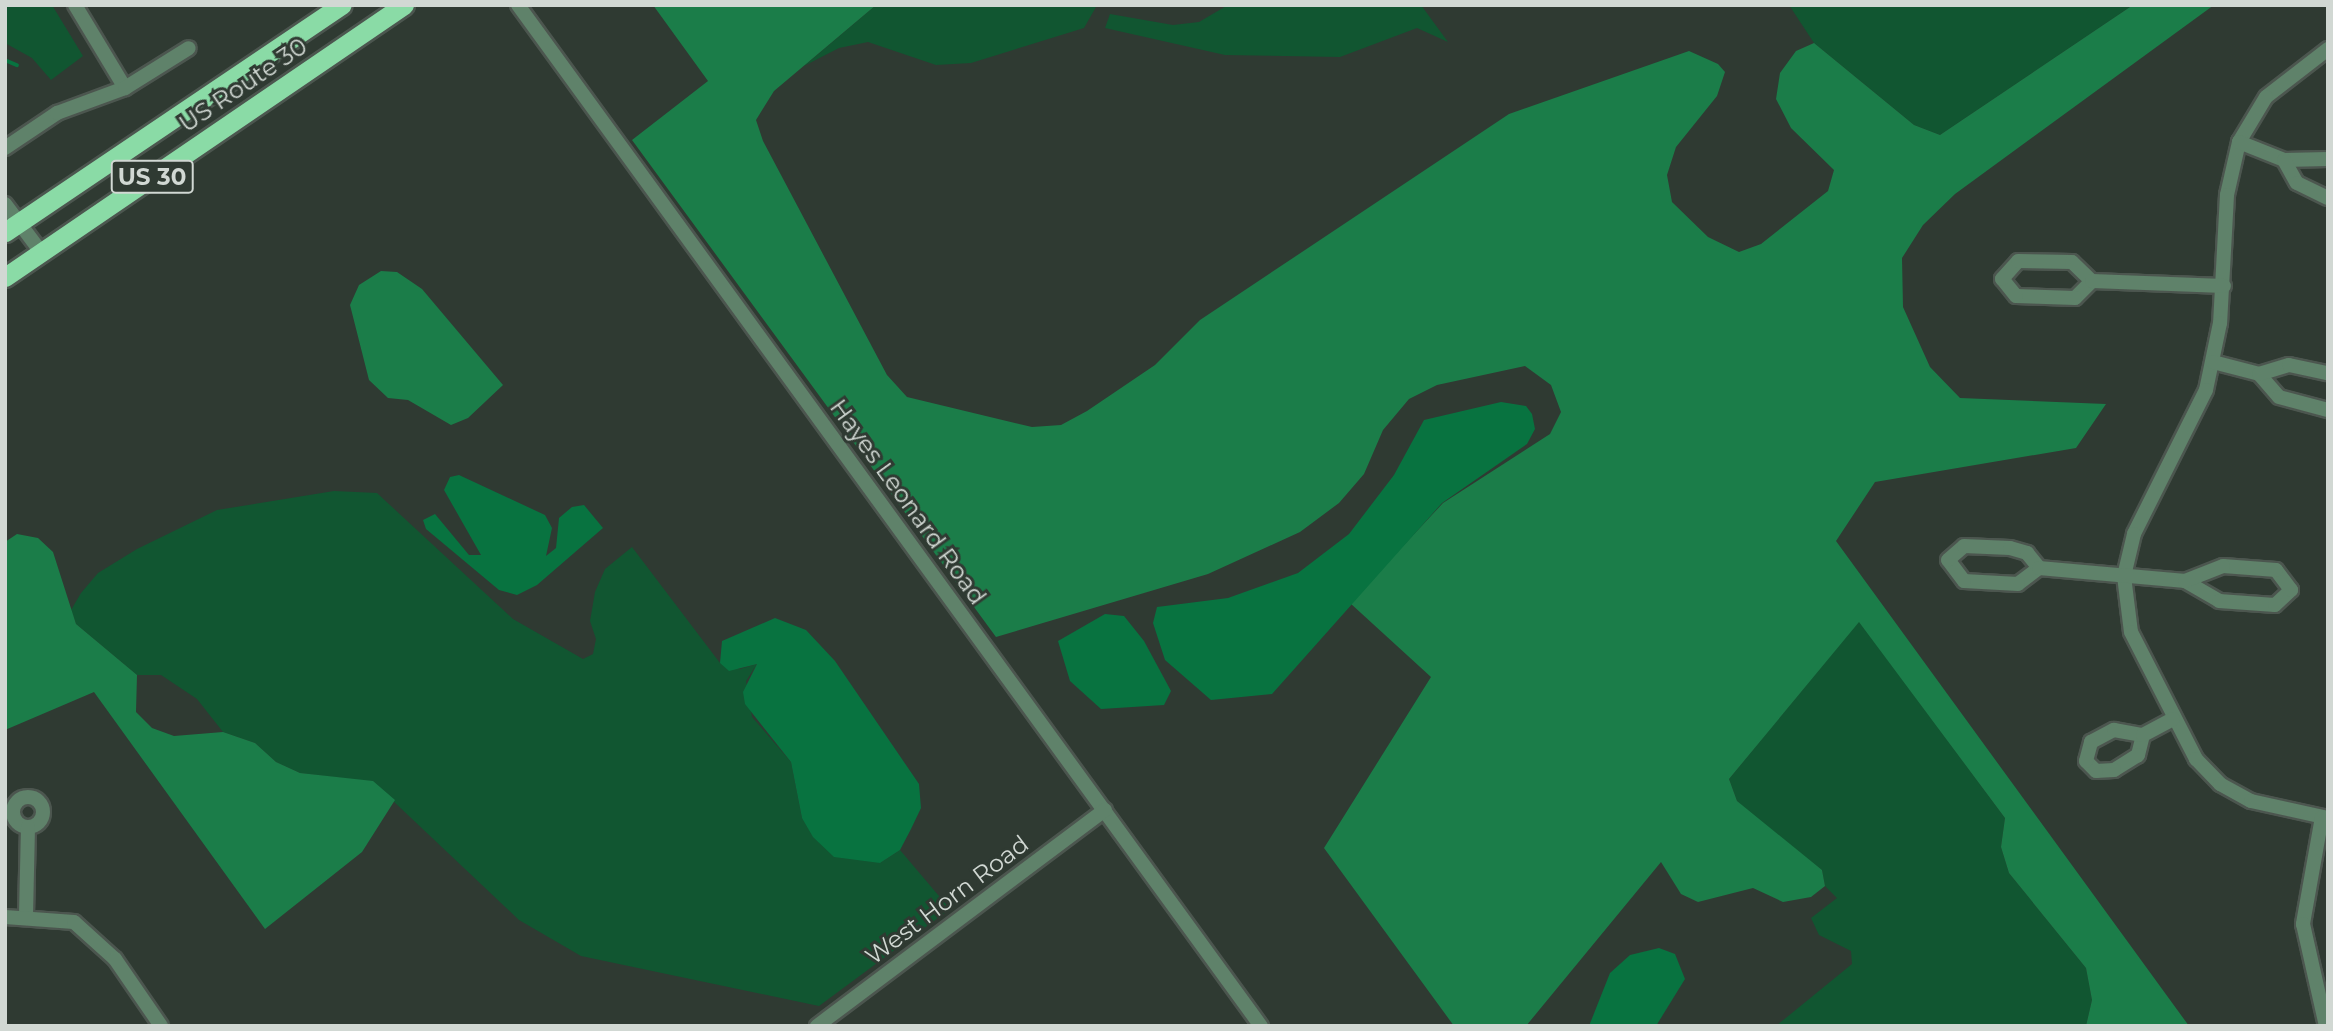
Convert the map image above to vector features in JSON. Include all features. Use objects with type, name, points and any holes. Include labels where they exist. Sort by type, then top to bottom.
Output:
[{"type":"highway","name":"US 30","points":[[12,228],[342,5]]},
{"type":"highway","name":"US Route 30","points":[[5,276],[404,5]]},
{"type":"street","points":[[75,5],[125,88]]},
{"type":"street","name":"Hayes Leonard Road","points":[[518,5],[1261,1026]]},
{"type":"street","points":[[5,148],[79,102],[125,88],[190,48]]},
{"type":"street","points":[[2326,1026],[2327,1006],[2308,965],[2303,924],[2325,817],[2251,801],[2220,784],[2196,759],[2173,719],[2131,632],[2124,576],[2134,534],[2195,415],[2213,362],[2224,286],[2227,195],[2239,142],[2266,97],[2328,48]]},
{"type":"street","points":[[2239,142],[2284,160],[2328,159]]},
{"type":"street","points":[[2284,160],[2297,183],[2328,198]]},
{"type":"street","points":[[5,204],[12,228],[41,252]]},
{"type":"street","points":[[2092,281],[2075,298],[2016,296],[2002,279],[2018,261],[2072,262],[2092,281],[2224,286]]},
{"type":"street","points":[[2213,362],[2259,374],[2289,365],[2328,373]]},
{"type":"street","points":[[2259,374],[2279,397],[2328,410]]},
{"type":"street","points":[[2039,568],[2027,553],[2010,548],[1964,546],[1948,561],[1964,581],[2018,584],[2039,568],[2185,581],[2219,601],[2275,605],[2291,590],[2276,570],[2223,566],[2185,581]]},
{"type":"street","points":[[2143,736],[2173,719]]},
{"type":"street","name":"West Horn Road","points":[[817,1026],[1105,810]]},
{"type":"street","points":[[26,915],[28,827]]},
{"type":"street","points":[[5,917],[26,915],[74,922],[115,959],[161,1026]]},
{"type":"shaded area","points":[[5,5],[52,5],[83,56],[51,80],[32,58],[5,43]]},
{"type":"shaded area","points":[[653,5],[876,5],[774,91],[756,120],[763,141],[887,375],[907,397],[1032,427],[1061,425],[1087,411],[1155,365],[1200,320],[1509,114],[1689,51],[1718,64],[1725,72],[1717,96],[1676,147],[1667,175],[1672,202],[1708,237],[1739,252],[1761,244],[1828,191],[1834,170],[1791,128],[1776,99],[1780,73],[1796,51],[1814,43],[1914,125],[1940,135],[2133,5],[2214,5],[1955,194],[1923,225],[1902,258],[1903,307],[1930,367],[1960,398],[2106,404],[2076,448],[1875,482],[1836,541],[2189,1026],[2086,1026],[2092,1000],[2086,968],[2009,873],[2001,847],[2005,818],[1859,622],[1729,779],[1737,801],[1822,870],[1825,886],[1811,897],[1783,902],[1753,888],[1698,902],[1681,894],[1661,862],[1526,1026],[1454,1026],[1324,848],[1431,677],[1350,603],[1443,503],[1550,434],[1561,412],[1551,385],[1525,366],[1437,385],[1409,399],[1383,430],[1364,474],[1339,503],[1300,532],[1208,574],[996,637],[632,140],[708,81]]},
{"type":"shaded area","points":[[876,5],[1096,7],[1084,28],[971,63],[936,65],[868,42],[839,48],[804,66]]},
{"type":"shaded area","points":[[1228,5],[1421,5],[1448,42],[1417,28],[1340,57],[1225,55],[1105,28],[1110,14],[1173,25],[1199,22]]},
{"type":"shaded area","points":[[1789,5],[2133,5],[1940,135],[1914,125],[1814,43]]},
{"type":"shaded area","points":[[381,271],[397,272],[422,289],[503,385],[468,418],[451,425],[408,400],[388,398],[369,380],[350,305],[359,285]]},
{"type":"shaded area","points":[[1501,402],[1526,406],[1532,414],[1535,429],[1527,444],[1442,503],[1272,694],[1211,700],[1165,660],[1153,623],[1157,607],[1228,598],[1298,573],[1349,534],[1394,475],[1424,420]]},
{"type":"shaded area","points":[[459,475],[545,515],[552,528],[546,556],[556,548],[559,518],[572,507],[584,505],[603,528],[537,585],[517,595],[499,590],[426,529],[423,520],[435,514],[469,555],[481,555],[444,490],[450,477]]},
{"type":"shaded area","points":[[334,491],[377,493],[513,619],[583,659],[593,654],[596,639],[590,621],[595,592],[605,569],[632,547],[720,663],[740,669],[757,664],[746,681],[752,717],[791,762],[802,818],[880,863],[900,850],[950,909],[819,1006],[581,956],[519,920],[373,782],[300,773],[276,762],[255,743],[223,732],[197,699],[161,675],[137,675],[76,624],[71,610],[81,593],[98,573],[137,549],[217,510]]},
{"type":"shaded area","points":[[17,534],[38,538],[53,552],[76,624],[137,675],[136,712],[152,728],[174,736],[223,732],[255,743],[276,762],[300,773],[373,781],[395,800],[362,852],[265,929],[94,692],[5,730],[5,542]]},
{"type":"shaded area","points":[[1105,614],[1124,616],[1144,641],[1171,691],[1164,705],[1101,709],[1070,681],[1058,641]]},
{"type":"shaded area","points":[[775,618],[806,630],[835,661],[919,784],[921,808],[911,829],[900,850],[880,863],[834,857],[813,837],[802,818],[791,762],[745,704],[743,692],[757,664],[729,671],[720,663],[722,641]]},
{"type":"shaded area","points":[[1859,621],[2005,818],[2001,847],[2009,873],[2086,968],[2092,1000],[2086,1026],[1776,1026],[1852,964],[1851,951],[1819,935],[1811,918],[1837,898],[1825,886],[1822,870],[1755,819],[1737,801],[1729,779]]},
{"type":"shaded area","points":[[1659,948],[1675,954],[1685,979],[1656,1026],[1589,1026],[1610,973],[1630,955]]},
{"type":"waterway","points":[[5,60],[17,65]]}]
